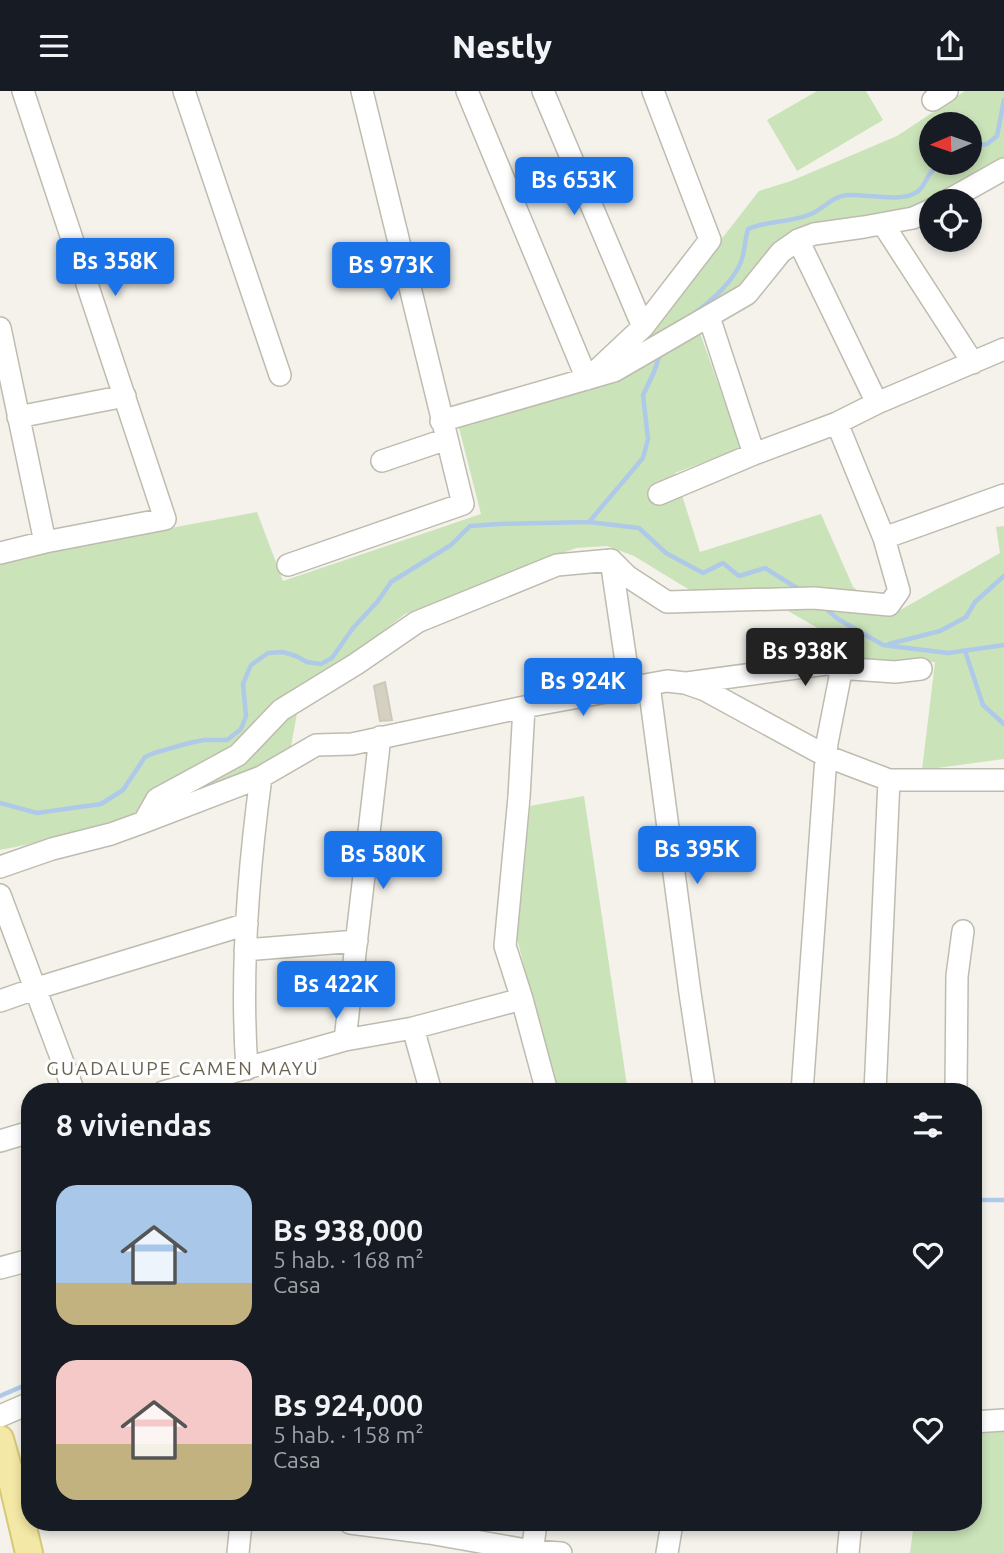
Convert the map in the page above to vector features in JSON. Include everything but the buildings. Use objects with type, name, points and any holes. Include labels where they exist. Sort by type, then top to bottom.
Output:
[{"type":"main road","points":[[0,1439],[21,1517]]},
{"type":"main road","points":[[24,1531],[29,1553]]},
{"type":"street","points":[[0,553],[166,519],[23,91]]},
{"type":"street","points":[[184,91],[280,375]]},
{"type":"street","points":[[288,565],[463,503],[362,91]]},
{"type":"street","points":[[467,91],[587,379]]},
{"type":"street","points":[[543,91],[643,327]]},
{"type":"street","points":[[587,379],[643,327],[710,240],[653,91]]},
{"type":"street","points":[[969,189],[1004,170]]},
{"type":"street","points":[[382,461],[444,430],[614,371],[747,294],[782,252],[798,240],[814,234],[883,224],[919,215]]},
{"type":"street","points":[[883,224],[973,363]]},
{"type":"street","points":[[798,240],[877,403]]},
{"type":"street","points":[[709,317],[754,454]]},
{"type":"street","points":[[0,328],[45,542]]},
{"type":"street","points":[[659,494],[837,423],[1004,349]]},
{"type":"street","points":[[18,417],[125,396]]},
{"type":"street","points":[[611,560],[627,576],[667,602],[814,598],[889,605],[899,591],[884,538],[837,423]]},
{"type":"street","points":[[884,538],[1004,495]]},
{"type":"street","points":[[611,560],[640,687],[704,1083]]},
{"type":"street","points":[[144,822],[157,799],[238,755],[281,710],[356,664],[417,622],[557,565],[611,560]]},
{"type":"street","points":[[685,683],[825,664],[895,672],[921,669]]},
{"type":"street","points":[[803,1083],[826,756],[842,667]]},
{"type":"street","points":[[0,867],[52,849],[111,834],[261,777],[316,745],[352,744],[667,681],[685,683],[705,690],[826,756],[889,780],[1004,779]]},
{"type":"street","points":[[524,708],[505,946],[545,1083]]},
{"type":"street","points":[[345,1040],[380,737]]},
{"type":"street","points":[[247,1069],[244,1027],[247,925],[251,849],[261,777]]},
{"type":"street","points":[[875,1083],[889,780]]},
{"type":"street","points":[[0,895],[71,1083]]},
{"type":"street","points":[[0,1001],[247,925]]},
{"type":"street","points":[[956,1083],[957,976],[963,931]]},
{"type":"street","points":[[246,950],[356,941]]},
{"type":"street","points":[[196,1083],[345,1040],[413,1028],[522,999]]},
{"type":"street","points":[[413,1028],[428,1083]]},
{"type":"street","points":[[0,1141],[21,1135]]},
{"type":"street","points":[[0,1268],[21,1262]]},
{"type":"street","points":[[0,1416],[21,1407]]},
{"type":"street","points":[[982,1421],[1004,1420]]},
{"type":"street","points":[[238,1553],[241,1531]]},
{"type":"street","points":[[399,1531],[532,1552],[561,1553]]},
{"type":"street","points":[[532,1552],[535,1531]]},
{"type":"street","points":[[667,1553],[671,1531]]},
{"type":"street","points":[[848,1553],[851,1531]]},
{"type":"green space","points":[[817,91],[866,91],[883,120],[797,171],[767,120]]},
{"type":"green space","points":[[965,91],[1004,91],[1004,161],[982,173],[982,112],[933,112]]},
{"type":"green space","points":[[919,121],[919,175],[978,175],[952,189],[919,189],[919,206],[916,208],[806,227],[739,290],[624,356],[648,333],[759,191],[791,181],[897,136]]},
{"type":"green space","points":[[700,333],[741,448],[675,473],[700,552],[821,514],[853,587],[890,616],[1000,553],[996,527],[1004,526],[1004,759],[922,770],[935,662],[855,660],[835,638],[755,592],[693,592],[634,556],[607,546],[576,548],[405,614],[336,668],[301,691],[290,752],[106,829],[0,850],[0,561],[257,512],[283,581],[481,514],[459,428],[617,380]]},
{"type":"green space","points":[[584,796],[627,1083],[553,1083],[517,938],[530,806]]},
{"type":"green space","points":[[1004,1431],[1004,1553],[910,1553],[913,1531],[982,1531],[982,1432]]},
{"type":"waterway","points":[[982,145],[997,136],[1004,100]]},
{"type":"waterway","points":[[696,312],[722,290],[733,276],[742,258],[748,229],[803,217],[842,196],[893,198],[910,195],[921,188],[929,175]]},
{"type":"waterway","points":[[589,522],[643,458],[648,439],[643,395],[660,354]]},
{"type":"waterway","points":[[0,803],[37,813],[101,804],[123,790],[145,757],[189,743],[227,740],[241,729],[246,716],[243,684],[251,665],[268,653],[283,652],[307,662],[321,664],[332,658],[391,582],[451,545],[470,526],[589,522],[639,528],[666,553],[703,573],[723,563],[739,576],[765,568],[800,590]]},
{"type":"waterway","points":[[889,644],[940,631],[966,617],[975,602],[1004,576]]},
{"type":"waterway","points":[[824,607],[838,619],[883,645],[948,653],[1004,645]]},
{"type":"waterway","points":[[965,651],[983,705],[1004,724]]},
{"type":"waterway","points":[[982,1200],[1004,1200]]},
{"type":"waterway","points":[[0,1396],[21,1387]]},
{"type":"district","name":"GUADALUPE CAMEN MAYU","points":[[183,1068]]}]
